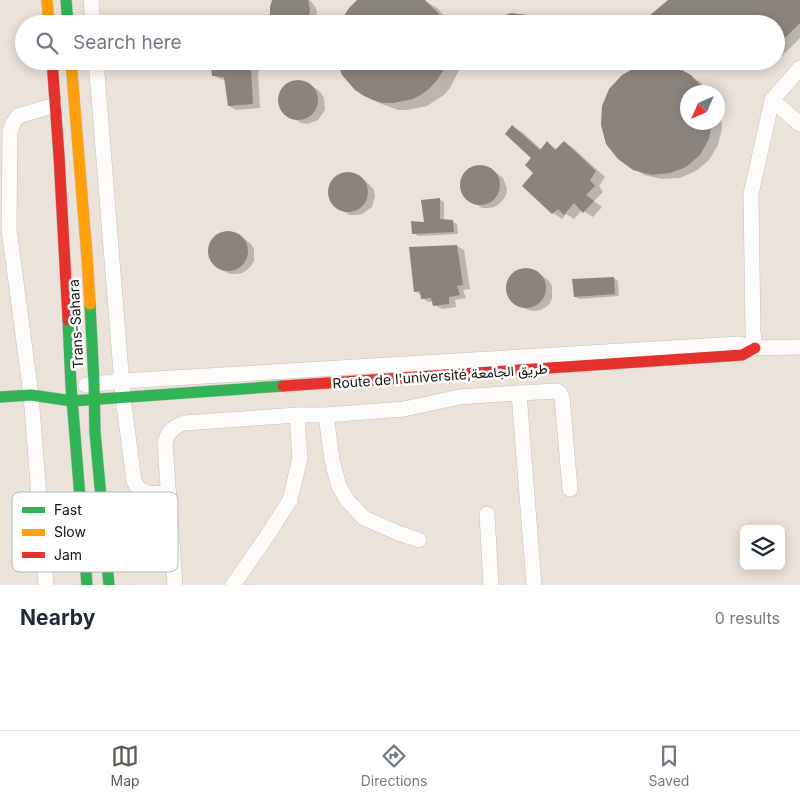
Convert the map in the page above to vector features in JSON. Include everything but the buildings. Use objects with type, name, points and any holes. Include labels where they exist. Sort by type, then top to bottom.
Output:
[{"type":"main road","points":[[47,0],[48,15]]},
{"type":"main road","points":[[66,0],[67,15]]},
{"type":"main road","name":"Trans-Sahara","points":[[53,70],[71,393],[79,492]]},
{"type":"main road","name":"Trans-Sahara","points":[[72,70],[87,257],[95,392],[95,432],[100,492]]},
{"type":"main road","name":"Route de l'université,طريق الجامعة","points":[[95,392],[123,397],[742,355],[755,348]]},
{"type":"main road","name":"Route de l'université,طريق الجامعة","points":[[0,397],[32,395],[50,398]]},
{"type":"main road","name":"Trans-Sahara","points":[[86,572],[87,585]]},
{"type":"main road","name":"Trans-Sahara","points":[[108,572],[109,585]]},
{"type":"street","points":[[92,0],[93,15]]},
{"type":"street","points":[[800,68],[772,100],[751,194],[753,332],[755,348],[800,347]]},
{"type":"street","points":[[97,70],[123,397],[134,481],[142,492]]},
{"type":"street","points":[[772,100],[800,124]]},
{"type":"street","points":[[39,492],[32,395],[4,230],[10,131],[13,123],[18,116],[55,105]]},
{"type":"street","name":"Route de l'université,طريق الجامعة","points":[[50,398],[71,393],[95,392],[122,381],[739,344],[755,348]]},
{"type":"street","name":"Route de l'université,طريق الجامعة","points":[[168,492],[165,444],[170,430],[184,423],[404,409],[459,397],[557,391],[562,397],[570,488]]},
{"type":"street","name":"Route de l'université,طريق الجامعة","points":[[519,393],[534,585]]},
{"type":"street","points":[[233,585],[268,536],[290,500],[300,458],[297,415]]},
{"type":"street","points":[[326,415],[332,460],[338,486],[347,500],[364,518],[419,540]]},
{"type":"street","points":[[487,514],[491,585]]},
{"type":"street","points":[[45,572],[46,585]]},
{"type":"street","name":"Route de l'université,طريق الجامعة","points":[[174,572],[175,585]]},
{"type":"traffic: fast","points":[[66,0],[67,15]]},
{"type":"traffic: fast","points":[[90,304],[95,432],[100,492]]},
{"type":"traffic: fast","points":[[68,320],[80,492]]},
{"type":"traffic: fast","points":[[0,397],[31,395],[72,401],[283,386]]},
{"type":"traffic: fast","points":[[86,572],[87,585]]},
{"type":"traffic: fast","points":[[108,572],[109,585]]},
{"type":"traffic: slow","points":[[47,0],[48,15]]},
{"type":"traffic: slow","points":[[72,70],[90,304]]},
{"type":"traffic: jam","points":[[53,70],[68,320]]},
{"type":"traffic: jam","points":[[283,386],[742,355],[755,348]]}]
